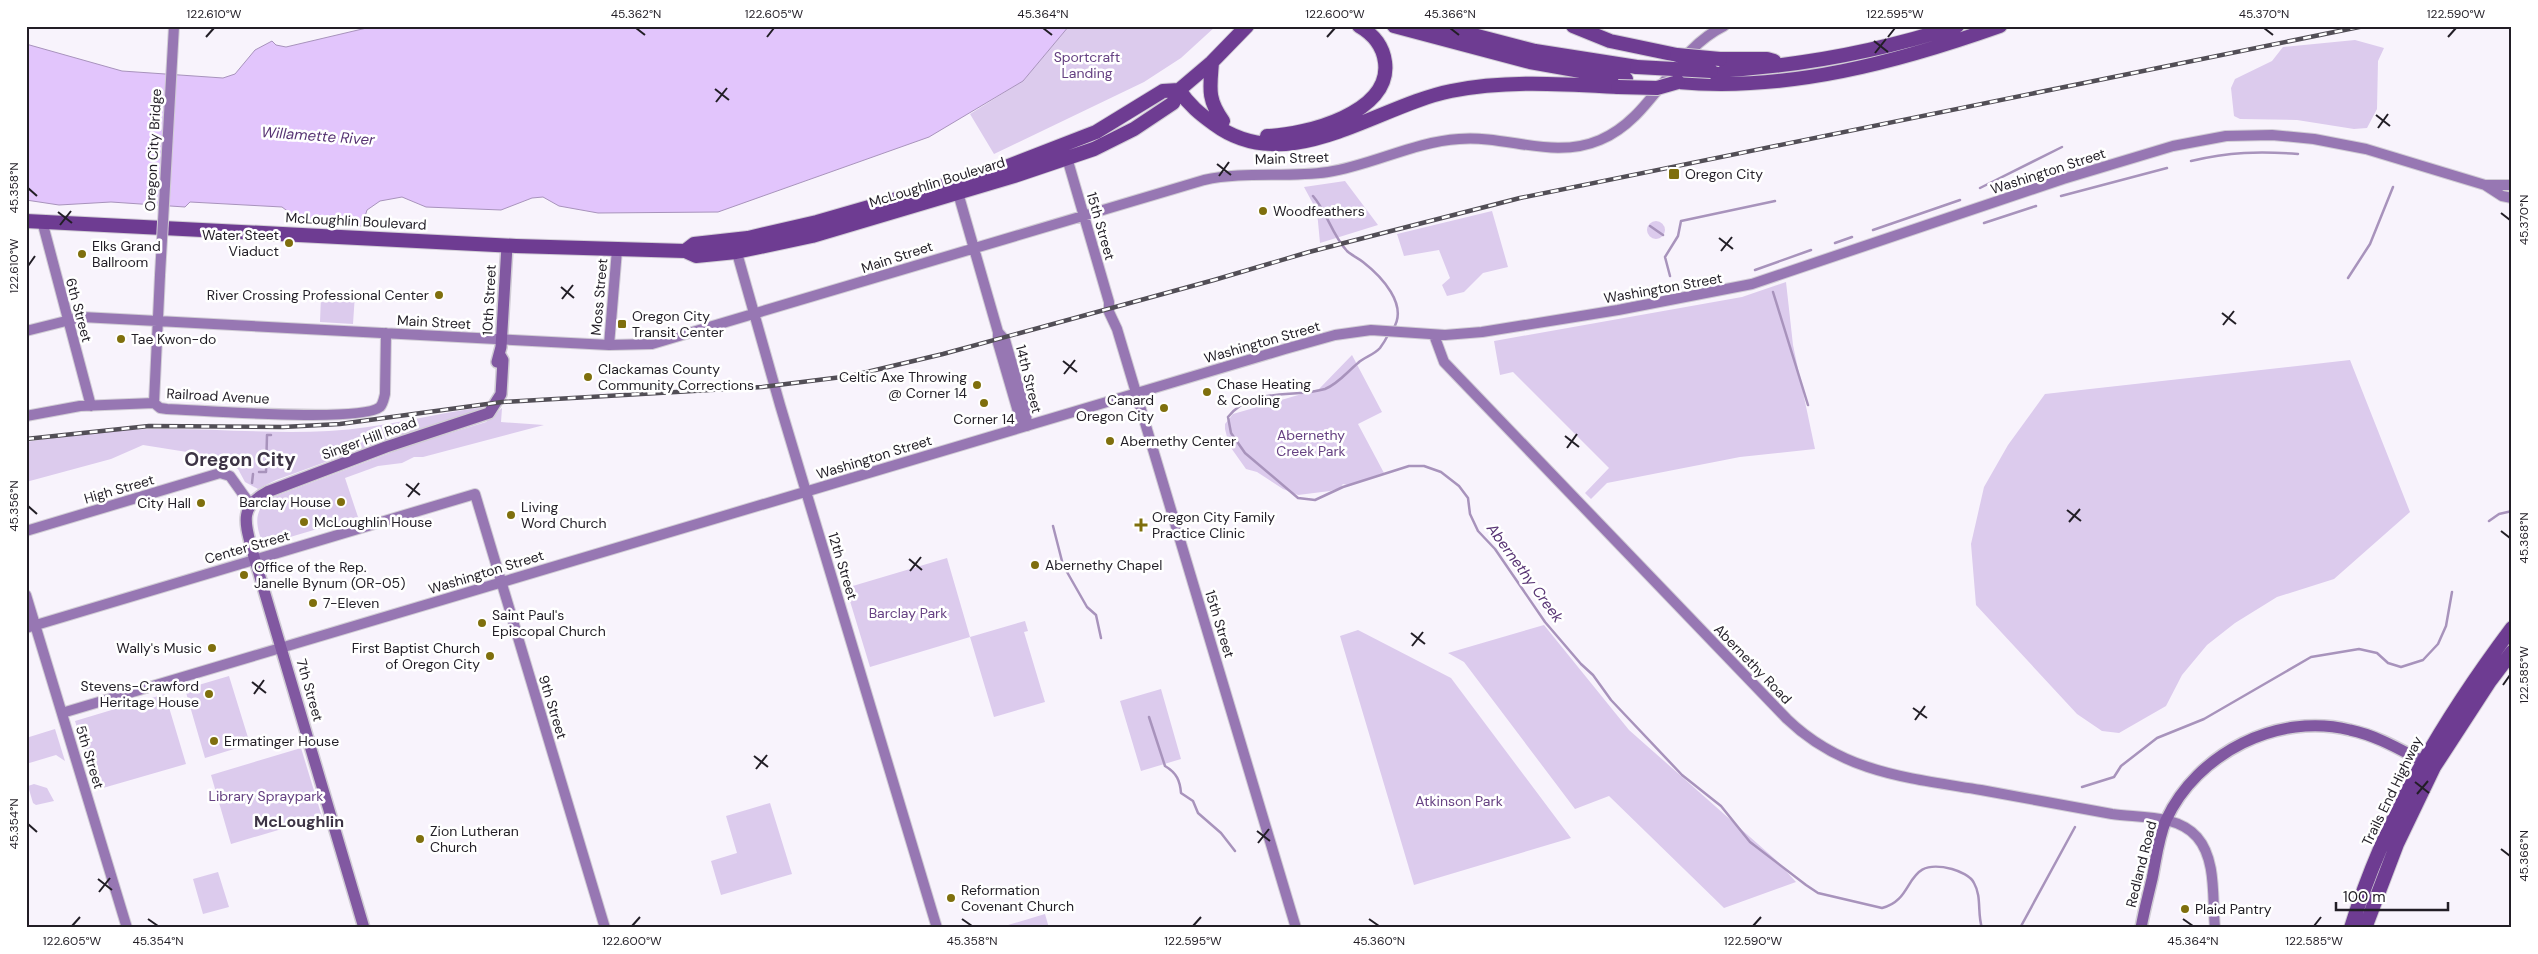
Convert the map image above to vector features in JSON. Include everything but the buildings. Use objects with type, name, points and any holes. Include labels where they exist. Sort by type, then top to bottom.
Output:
[{"type":"highway","name":"McLoughlin Boulevard","points":[[956,188],[1067,158],[1100,146],[1148,121],[1173,104],[1179,90],[1212,62],[1247,26]]},
{"type":"highway","points":[[1179,90],[1223,121],[1244,133],[1270,136],[1318,127],[1345,116],[1364,105],[1381,87],[1386,68],[1385,56],[1375,38],[1359,26]]},
{"type":"highway","points":[[1394,26],[1530,62],[1622,83]]},
{"type":"highway","points":[[1440,26],[1535,50],[1637,67],[1711,70],[1787,65],[1861,53],[1957,26]]},
{"type":"highway","points":[[1573,26],[1592,35],[1652,51],[1720,59],[1767,58],[1787,65]]},
{"type":"highway","points":[[1179,90],[1191,107],[1231,136],[1248,142],[1268,144],[1314,139],[1346,130],[1427,98],[1477,86],[1678,82],[1700,84],[1773,81],[1831,73],[1911,55],[2000,26]]},
{"type":"highway","points":[[1212,62],[1210,94],[1215,110],[1223,121]]},
{"type":"highway","name":"McLoughlin Boulevard","points":[[26,221],[387,238],[507,246],[685,251],[696,256],[735,246],[812,236],[956,188],[1055,149],[1114,122],[1163,91],[1179,90]]},
{"type":"highway","name":"Trails End Highway","points":[[2351,928],[2387,832],[2428,764],[2475,679],[2512,628]]},
{"type":"highway","name":"Trails End Highway","points":[[2364,928],[2428,764],[2512,652]]},
{"type":"main road","name":"Oregon City Bridge","points":[[157,321],[174,26]]},
{"type":"main road","name":"Main Street","points":[[26,330],[82,317],[501,340],[609,345],[652,344],[1204,180],[1236,174],[1332,171],[1416,146],[1444,140],[1477,139],[1552,149],[1584,146],[1609,136],[1631,120],[1694,45],[1724,26]]},
{"type":"main road","name":"Washington Street","points":[[62,713],[1285,349],[1342,334],[1371,330],[1434,335],[1470,334],[1735,288],[2013,197],[2063,178],[2173,146],[2226,136],[2272,135],[2314,139],[2366,149],[2485,185],[2502,196],[2512,198]]},
{"type":"main road","name":"15th Street","points":[[1067,158],[1109,302],[1109,312],[1117,329],[1296,928]]},
{"type":"main road","name":"Washington Street","points":[[2485,185],[2512,185]]},
{"type":"main road","name":"14th Street","points":[[956,188],[998,332],[1005,340],[1026,413],[1027,426]]},
{"type":"main road","name":"6th Street","points":[[42,221],[91,406]]},
{"type":"main road","name":"10th Street","points":[[498,400],[495,394],[497,359],[500,355],[507,246]]},
{"type":"main road","name":"12th Street","points":[[735,246],[753,314],[937,928]]},
{"type":"main road","name":"Moss Street","points":[[609,345],[617,250]]},
{"type":"main road","points":[[154,402],[157,321]]},
{"type":"main road","name":"Railroad Avenue","points":[[26,416],[91,406],[154,402],[160,408],[167,409],[324,416],[360,414],[379,408],[386,394],[386,333]]},
{"type":"main road","name":"Abernethy Road","points":[[1434,335],[1444,362],[1787,719],[1821,747],[1852,763],[1883,773],[2182,825],[2191,831],[2208,855],[2215,928]]},
{"type":"main road","name":"Singer Hill Road","points":[[250,504],[273,490],[394,444],[486,415],[494,409],[498,400]]},
{"type":"main road","name":"High Street","points":[[26,531],[220,473],[230,476],[250,504]]},
{"type":"main road","name":"9th Street","points":[[475,494],[605,928]]},
{"type":"main road","name":"Center Street","points":[[31,626],[475,494]]},
{"type":"main road","name":"7th Street","points":[[250,504],[246,523],[255,559],[364,928]]},
{"type":"main road","name":"5th Street","points":[[26,595],[31,626],[62,713],[127,928]]},
{"type":"main road","name":"Redland Road","points":[[2141,928],[2160,837],[2166,821],[2186,789],[2213,762],[2243,743],[2285,729],[2320,726],[2349,729],[2375,738],[2428,764]]},
{"type":"green space","name":"Sportcraft Landing","points":[[1069,26],[1216,26],[1181,58],[1144,82],[994,154],[970,114],[1023,81]]},
{"type":"green space","points":[[2355,40],[2384,48],[2378,61],[2377,109],[2367,128],[2354,129],[2297,120],[2240,119],[2234,116],[2231,88],[2235,79],[2272,61],[2283,47]]},
{"type":"green space","points":[[1345,181],[1378,225],[1320,243],[1317,211],[1304,187]]},
{"type":"green space","points":[[1492,211],[1508,267],[1483,273],[1464,292],[1447,296],[1442,285],[1450,278],[1439,250],[1404,256],[1397,234]]},
{"type":"green space","points":[[1656,221],[1664,226],[1665,230],[1660,238],[1656,239],[1648,234],[1647,230],[1652,222]]},
{"type":"green space","points":[[1786,282],[1793,345],[1815,449],[1740,457],[1607,483],[1591,499],[1585,493],[1609,468],[1513,372],[1500,375],[1494,341],[1742,297]]},
{"type":"green space","points":[[336,293],[355,294],[353,324],[320,322],[321,296]]},
{"type":"green space","name":"Abernethy Creek Park","points":[[1352,355],[1382,412],[1358,424],[1384,473],[1348,485],[1343,484],[1340,488],[1330,491],[1298,495],[1283,489],[1257,472],[1246,469],[1229,445],[1225,429],[1225,424],[1233,414],[1319,389]]},
{"type":"green space","points":[[2350,360],[2410,512],[2334,579],[2277,597],[2235,623],[2207,645],[2182,675],[2166,706],[2119,733],[2102,731],[2077,714],[1976,605],[1971,544],[1984,487],[2008,445],[2045,394]]},
{"type":"green space","points":[[483,407],[480,411],[400,435],[276,480],[258,489],[245,482],[238,469],[230,465],[220,462],[211,464],[187,452],[143,445],[111,459],[26,482],[26,442],[43,439],[131,429],[329,431],[368,427]]},
{"type":"green space","points":[[502,408],[501,422],[544,425],[423,457],[414,457],[402,463],[378,466],[345,478],[358,517],[263,545],[257,521],[260,510],[268,499],[411,445],[486,422]]},
{"type":"green space","name":"Barclay Park","points":[[947,558],[970,637],[870,667],[846,588]]},
{"type":"green space","points":[[1025,621],[1028,631],[1024,632],[1045,702],[994,717],[970,637]]},
{"type":"green space","points":[[1544,625],[1629,730],[1776,860],[1796,882],[1724,908],[1609,796],[1575,809],[1464,662],[1448,653]]},
{"type":"green space","name":"Atkinson Park","points":[[1358,630],[1451,678],[1571,838],[1414,885],[1340,636]]},
{"type":"green space","name":"Ermatinger House","points":[[229,676],[250,744],[205,758],[185,689]]},
{"type":"green space","points":[[1161,689],[1181,759],[1141,771],[1120,701]]},
{"type":"green space","points":[[165,694],[186,764],[96,790],[75,721]]},
{"type":"green space","points":[[55,729],[65,761],[56,755],[26,764],[26,738]]},
{"type":"green space","name":"Library Spraypark","points":[[301,748],[322,817],[231,844],[211,775]]},
{"type":"green space","points":[[34,784],[47,788],[54,801],[36,805],[33,803],[28,786]]},
{"type":"green space","points":[[770,803],[792,874],[721,895],[711,861],[737,853],[726,816]]},
{"type":"green space","points":[[218,872],[229,907],[203,914],[193,879]]},
{"type":"green space","points":[[1045,914],[1049,928],[998,928]]},
{"type":"water","name":"Willamette River","points":[[375,26],[1069,26],[1023,81],[929,137],[718,212],[598,213],[559,206],[543,197],[532,198],[501,210],[426,207],[402,197],[380,201],[367,210],[362,226],[305,224],[282,207],[190,202],[185,207],[111,202],[59,205],[26,200],[26,44],[122,71],[223,78],[235,74],[255,50],[272,41],[276,45],[286,47]]},
{"type":"waterway","points":[[1980,188],[2062,147]]},
{"type":"waterway","points":[[2191,161],[2244,153],[2298,154]]},
{"type":"waterway","points":[[2061,196],[2167,168]]},
{"type":"waterway","points":[[2348,278],[2370,244],[2393,187]]},
{"type":"waterway","name":"Abernethy Creek","points":[[1313,196],[1342,245],[1378,275],[1391,292],[1398,310],[1397,320],[1393,329]]},
{"type":"waterway","points":[[1873,230],[1960,200]]},
{"type":"waterway","points":[[1670,276],[1665,257],[1678,236],[1681,221],[1775,201]]},
{"type":"waterway","points":[[1984,223],[2036,206]]},
{"type":"waterway","points":[[1650,226],[1663,235]]},
{"type":"waterway","points":[[1835,243],[1852,237]]},
{"type":"waterway","points":[[1755,270],[1811,250]]},
{"type":"waterway","points":[[1681,287],[1708,282]]},
{"type":"waterway","points":[[1773,292],[1808,405]]},
{"type":"waterway","name":"Abernethy Creek","points":[[1388,335],[1378,350],[1360,361],[1330,387],[1312,392],[1261,397],[1238,407],[1228,417],[1231,433],[1245,453],[1298,498],[1315,500],[1343,487],[1409,466],[1424,466],[1441,472],[1459,486],[1468,498],[1470,514],[1478,531],[1495,549],[1545,622],[1581,664],[1593,675],[1611,700],[1682,775],[1721,806],[1750,842],[1818,893],[1882,908],[1893,903],[1901,896],[1917,873],[1925,868],[1936,867],[1958,871],[1970,878],[1976,888],[1982,928]]},
{"type":"waterway","points":[[259,472],[266,472],[267,435],[271,435]]},
{"type":"waterway","points":[[252,483],[253,474]]},
{"type":"waterway","points":[[2489,521],[2499,514],[2512,511]]},
{"type":"waterway","points":[[1053,526],[1063,565],[1087,607],[1096,615],[1101,638]]},
{"type":"waterway","points":[[2082,787],[2114,777],[2121,766],[2157,738],[2204,719],[2311,657],[2359,649],[2377,653],[2388,663],[2401,667],[2423,660],[2438,644],[2446,626],[2452,592]]},
{"type":"waterway","points":[[1149,717],[1165,766],[1177,778],[1181,793],[1193,801],[1198,813],[1221,833],[1235,851]]},
{"type":"waterway","points":[[2020,928],[2075,827]]},
{"type":"railway","points":[[26,439],[149,426],[283,427],[340,424],[502,402],[762,387],[850,376],[943,354],[1309,252],[1520,198],[2364,26]]},
{"type":"place","name":"Oregon City","points":[[1674,174]]},
{"type":"place","name":"Woodfeathers","points":[[1263,211]]},
{"type":"place","name":"Water Steet Viaduct","points":[[289,243]]},
{"type":"place","name":"Elks Grand Ballroom","points":[[82,254]]},
{"type":"place","name":"River Crossing Professional Center","points":[[439,295]]},
{"type":"place","name":"Oregon City Transit Center","points":[[622,324]]},
{"type":"place","name":"Tae Kwon-do","points":[[121,339]]},
{"type":"place","name":"Clackamas County Community Corrections","points":[[588,377]]},
{"type":"place","name":"Celtic Axe Throwing @ Corner 14","points":[[977,385]]},
{"type":"place","name":"Chase Heating & Cooling","points":[[1207,392]]},
{"type":"place","name":"Corner 14","points":[[984,403]]},
{"type":"place","name":"Canard Oregon City","points":[[1164,408]]},
{"type":"place","name":"Abernethy Center","points":[[1110,441]]},
{"type":"place","name":"Barclay House","points":[[341,502]]},
{"type":"place","name":"City Hall","points":[[201,503]]},
{"type":"place","name":"Living Word Church","points":[[511,515]]},
{"type":"place","name":"McLoughlin House","points":[[304,522]]},
{"type":"place","name":"Oregon City Family Practice Clinic","points":[[1141,525]]},
{"type":"place","name":"Abernethy Chapel","points":[[1035,565]]},
{"type":"place","name":"Office of the Rep. Janelle Bynum (OR-05)","points":[[244,575]]},
{"type":"place","name":"7-Eleven","points":[[313,603]]},
{"type":"place","name":"Saint Paul's Episcopal Church","points":[[482,623]]},
{"type":"place","name":"Wally's Music","points":[[212,648]]},
{"type":"place","name":"First Baptist Church of Oregon City","points":[[490,656]]},
{"type":"place","name":"Stevens-Crawford Heritage House","points":[[209,694]]},
{"type":"place","name":"Ermatinger House","points":[[214,741]]},
{"type":"place","name":"Zion Lutheran Church","points":[[420,839]]},
{"type":"place","name":"Reformation Covenant Church","points":[[951,898]]},
{"type":"place","name":"Plaid Pantry","points":[[2185,909]]},
{"type":"district","name":"Oregon City","points":[[240,459]]},
{"type":"district","name":"McLoughlin","points":[[299,821]]}]
